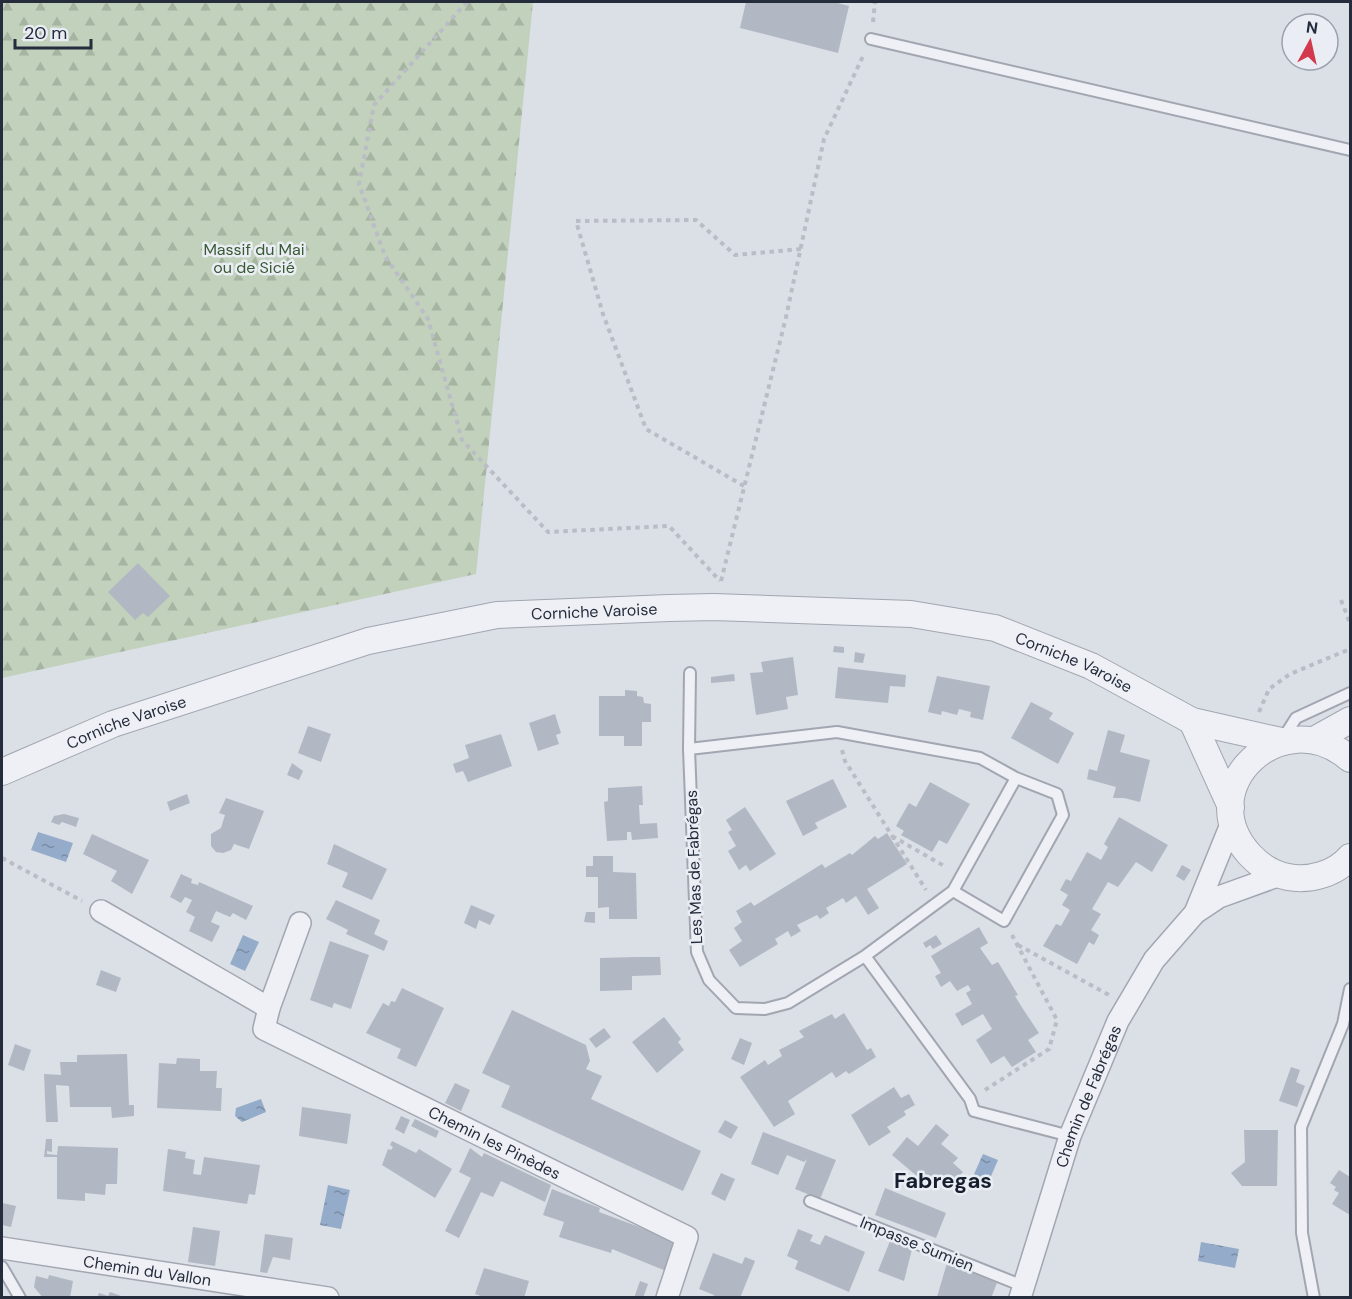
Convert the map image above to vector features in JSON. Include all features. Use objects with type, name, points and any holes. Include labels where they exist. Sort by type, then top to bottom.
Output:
[{"type":"street","name":"Corniche Varoise","points":[[2,772],[113,724],[368,640],[496,615],[714,607],[911,614],[995,628],[1091,666],[1192,721],[1281,741],[1314,740]]},
{"type":"street","points":[[1314,740],[1350,720]]},
{"type":"street","points":[[1192,721],[1231,814],[1241,845],[1258,864],[1280,875],[1297,879],[1315,877],[1332,871],[1350,857]]},
{"type":"street","points":[[1314,740],[1346,751]]},
{"type":"street","points":[[1231,814],[1237,781],[1251,759],[1265,748],[1281,741]]},
{"type":"street","name":"Chemin de Fabrégas","points":[[1195,914],[1231,814]]},
{"type":"street","name":"Chemin de Fabrégas","points":[[1022,1292],[1070,1136],[1118,1021],[1154,960],[1195,914],[1220,897],[1280,875]]},
{"type":"street","points":[[100,911],[268,1008]]},
{"type":"street","name":"Chemin les Pinèdes","points":[[300,923],[268,1008],[264,1029],[687,1238],[667,1298]]},
{"type":"street","name":"Chemin du Vallon","points":[[2,1248],[328,1298]]},
{"type":"lane","points":[[871,39],[1350,150]]},
{"type":"lane","name":"Les Mas de Fabrégas","points":[[690,673],[689,749],[697,952],[709,980],[736,1008],[765,1009],[788,1004],[865,956],[953,891],[1016,778]]},
{"type":"lane","points":[[1281,741],[1296,718],[1350,693]]},
{"type":"lane","points":[[689,749],[837,732],[980,758],[1016,778],[1057,794],[1063,815],[1004,921],[953,891]]},
{"type":"lane","points":[[865,956],[970,1099],[974,1111],[1070,1136]]},
{"type":"lane","points":[[1314,1298],[1302,1233],[1301,1127],[1342,1024],[1350,989]]},
{"type":"lane","name":"Impasse Sumien","points":[[810,1202],[1022,1292]]},
{"type":"lane","points":[[2,1267],[20,1298]]},
{"type":"path","points":[[467,2],[374,105],[359,184],[385,256],[428,319],[462,441],[548,532],[669,526],[721,582]]},
{"type":"path","points":[[714,607],[801,249],[824,139],[871,39],[874,2]]},
{"type":"path","points":[[744,486],[646,429],[603,314],[576,221],[696,220],[735,255],[801,249]]},
{"type":"path","points":[[1341,600],[1350,623]]},
{"type":"path","points":[[1249,735],[1269,689],[1290,674],[1350,649]]},
{"type":"path","points":[[837,732],[845,761],[935,904]]},
{"type":"path","points":[[892,836],[961,875]]},
{"type":"path","points":[[2,858],[100,911]]},
{"type":"path","points":[[970,1099],[1049,1049],[1057,1020],[1004,921]]},
{"type":"path","points":[[1017,945],[1128,1005]]},
{"type":"green space","name":"Massif du Mai ou de Sicié","points":[[2,2],[533,2],[476,574],[2,678]]},
{"type":"water","points":[[38,832],[73,843],[66,862],[31,850]]},
{"type":"water","points":[[243,935],[259,942],[245,971],[230,964]]},
{"type":"water","points":[[261,1099],[266,1112],[242,1122],[235,1116],[236,1108]]},
{"type":"water","points":[[983,1154],[998,1160],[985,1190],[970,1183]]},
{"type":"water","points":[[328,1185],[350,1190],[341,1229],[320,1225]]},
{"type":"water","points":[[1201,1242],[1239,1249],[1235,1268],[1198,1261]]},
{"type":"building","points":[[746,2],[834,2],[849,6],[838,53],[740,28]]},
{"type":"building","points":[[138,563],[170,596],[148,617],[143,613],[135,620],[108,592]]},
{"type":"building","points":[[834,646],[844,647],[844,653],[833,652]]},
{"type":"building","points":[[855,652],[865,654],[863,663],[854,662]]},
{"type":"building","points":[[793,657],[798,695],[786,697],[788,709],[756,715],[750,673],[763,672],[761,662]]},
{"type":"building","points":[[838,667],[906,675],[905,687],[890,686],[888,703],[835,698]]},
{"type":"building","points":[[734,674],[735,681],[711,683],[711,677]]},
{"type":"building","points":[[937,676],[990,686],[983,720],[970,717],[971,712],[959,709],[957,715],[942,711],[941,715],[928,712]]},
{"type":"building","points":[[625,690],[637,691],[637,696],[643,697],[644,703],[651,704],[651,722],[642,722],[642,746],[624,746],[624,736],[599,736],[599,696],[625,696]]},
{"type":"building","points":[[1031,702],[1053,713],[1049,719],[1074,733],[1058,764],[1011,738]]},
{"type":"building","points":[[555,714],[561,733],[556,735],[559,744],[538,751],[529,723]]},
{"type":"building","points":[[308,726],[331,734],[321,762],[298,753]]},
{"type":"building","points":[[1108,730],[1125,735],[1120,752],[1150,760],[1140,802],[1113,798],[1116,787],[1087,779],[1089,769],[1097,771]]},
{"type":"building","points":[[501,734],[512,766],[468,782],[463,771],[456,773],[453,764],[469,758],[465,745]]},
{"type":"building","points":[[292,763],[303,771],[299,780],[287,775]]},
{"type":"building","points":[[833,779],[847,807],[815,823],[818,828],[803,836],[786,801]]},
{"type":"building","points":[[930,782],[970,804],[947,844],[939,840],[932,852],[901,835],[904,831],[896,826],[909,803],[916,807]]},
{"type":"building","points":[[642,786],[643,805],[639,805],[640,824],[657,823],[658,838],[632,840],[631,832],[627,832],[627,840],[607,841],[604,802],[608,801],[608,788]]},
{"type":"building","points":[[187,794],[190,803],[170,811],[167,802]]},
{"type":"building","points":[[226,798],[264,811],[249,849],[234,844],[231,850],[223,853],[216,852],[211,846],[211,834],[221,828],[225,815],[219,813]]},
{"type":"building","points":[[745,807],[776,854],[750,871],[746,865],[739,870],[728,851],[736,846],[728,832],[732,830],[726,820]]},
{"type":"building","points":[[64,814],[79,818],[76,827],[62,822],[59,825],[51,822],[54,816]]},
{"type":"building","points":[[1119,817],[1168,845],[1152,872],[1136,862],[1118,887],[1108,882],[1092,909],[1101,914],[1091,930],[1099,935],[1094,945],[1089,942],[1077,964],[1043,946],[1056,924],[1061,926],[1070,910],[1062,905],[1068,895],[1060,890],[1066,879],[1071,881],[1087,852],[1101,860],[1108,847],[1104,844]]},
{"type":"building","points":[[887,833],[907,864],[867,889],[879,908],[868,915],[856,896],[846,903],[843,898],[826,908],[829,913],[820,919],[817,915],[797,925],[801,931],[791,937],[788,931],[775,939],[778,944],[740,967],[729,950],[742,941],[734,928],[742,922],[736,911],[751,902],[754,906],[822,864],[825,868],[850,853],[852,855],[875,836],[878,839]]},
{"type":"building","points":[[92,834],[149,860],[132,894],[111,881],[117,871],[83,854]]},
{"type":"building","points":[[334,844],[387,869],[372,900],[342,887],[348,873],[327,864]]},
{"type":"building","points":[[593,856],[613,856],[613,872],[636,873],[637,919],[609,919],[609,907],[598,908],[598,877],[586,877],[586,866],[593,866]]},
{"type":"building","points":[[1182,865],[1191,870],[1184,881],[1176,876]]},
{"type":"building","points":[[181,874],[192,879],[191,883],[198,885],[199,882],[253,906],[246,920],[233,913],[230,917],[216,911],[211,922],[220,926],[212,942],[189,931],[195,917],[186,912],[192,900],[185,897],[181,903],[170,897]]},
{"type":"building","points":[[336,900],[380,920],[374,934],[388,941],[384,951],[346,934],[348,930],[326,919]]},
{"type":"building","points":[[471,905],[495,915],[490,925],[479,920],[476,929],[464,923]]},
{"type":"building","points":[[586,912],[595,912],[595,923],[584,922]]},
{"type":"building","points":[[979,927],[988,943],[980,948],[992,965],[998,962],[1018,995],[1015,996],[1039,1033],[1028,1040],[1036,1052],[1012,1067],[1004,1056],[991,1064],[976,1040],[992,1029],[983,1014],[962,1026],[955,1014],[972,1004],[966,993],[971,990],[968,985],[957,991],[950,981],[941,987],[935,976],[941,973],[931,956]]},
{"type":"building","points":[[936,935],[942,944],[933,949],[930,945],[926,948],[923,943]]},
{"type":"building","points":[[330,941],[369,955],[351,1009],[334,1003],[332,1008],[310,1000]]},
{"type":"building","points":[[660,957],[661,975],[632,976],[632,990],[600,991],[600,958]]},
{"type":"building","points":[[101,970],[121,978],[116,992],[96,985]]},
{"type":"building","points":[[402,988],[444,1008],[416,1067],[397,1058],[401,1049],[366,1033],[383,1003],[389,1006],[391,1001],[395,1002]]},
{"type":"building","points":[[512,1010],[586,1045],[590,1061],[586,1069],[602,1076],[591,1099],[701,1151],[683,1191],[501,1107],[510,1086],[482,1073]]},
{"type":"building","points":[[844,1013],[867,1050],[871,1048],[876,1057],[849,1074],[846,1071],[836,1078],[832,1072],[788,1101],[795,1114],[774,1127],[740,1077],[765,1060],[768,1065],[782,1056],[779,1050],[804,1037],[799,1031],[832,1014],[835,1019]]},
{"type":"building","points":[[664,1017],[681,1039],[678,1042],[684,1050],[657,1073],[632,1042]]},
{"type":"building","points":[[604,1028],[611,1037],[596,1048],[589,1039]]},
{"type":"building","points":[[740,1038],[752,1043],[744,1065],[731,1059]]},
{"type":"building","points":[[15,1044],[31,1050],[24,1071],[8,1065]]},
{"type":"building","points":[[127,1054],[129,1105],[134,1105],[134,1116],[112,1118],[111,1107],[70,1107],[69,1086],[56,1085],[58,1122],[46,1122],[44,1074],[61,1075],[60,1062],[77,1062],[77,1055]]},
{"type":"building","points":[[177,1058],[200,1059],[200,1071],[217,1071],[216,1088],[222,1088],[221,1111],[157,1108],[159,1063],[176,1064]]},
{"type":"building","points":[[1291,1067],[1300,1070],[1296,1082],[1305,1086],[1297,1107],[1279,1101]]},
{"type":"building","points":[[455,1083],[470,1090],[461,1111],[445,1103]]},
{"type":"building","points":[[894,1087],[901,1098],[909,1094],[915,1105],[904,1111],[906,1115],[887,1127],[891,1132],[869,1146],[851,1115]]},
{"type":"building","points":[[302,1107],[351,1114],[347,1144],[299,1136]]},
{"type":"building","points":[[401,1116],[410,1120],[404,1134],[395,1129]]},
{"type":"building","points":[[415,1119],[439,1131],[436,1138],[411,1126]]},
{"type":"building","points":[[725,1120],[738,1127],[731,1139],[718,1132]]},
{"type":"building","points":[[936,1124],[949,1135],[941,1144],[958,1158],[953,1163],[963,1172],[950,1187],[940,1180],[936,1184],[922,1173],[918,1177],[892,1155],[907,1137],[918,1146]]},
{"type":"building","points":[[1244,1130],[1278,1130],[1277,1186],[1242,1186],[1231,1173],[1245,1162]]},
{"type":"building","points":[[763,1132],[836,1160],[820,1199],[795,1189],[807,1159],[804,1162],[787,1155],[778,1175],[751,1164]]},
{"type":"building","points":[[46,1139],[52,1139],[52,1152],[47,1151],[47,1154],[57,1155],[58,1146],[118,1148],[117,1184],[106,1184],[105,1195],[85,1193],[85,1201],[57,1199],[57,1157],[44,1157]]},
{"type":"building","points":[[392,1141],[416,1153],[419,1149],[452,1169],[435,1198],[382,1165],[388,1149],[391,1150],[393,1147],[390,1145]]},
{"type":"building","points":[[470,1148],[482,1157],[484,1153],[551,1185],[545,1202],[501,1181],[493,1197],[481,1192],[459,1238],[445,1231],[471,1178],[459,1172]]},
{"type":"building","points":[[168,1149],[186,1152],[185,1158],[195,1160],[193,1174],[201,1175],[204,1157],[260,1165],[255,1195],[249,1194],[247,1204],[163,1191]]},
{"type":"building","points":[[1339,1170],[1350,1177],[1350,1215],[1332,1204],[1339,1193],[1330,1183]]},
{"type":"building","points":[[721,1173],[735,1179],[725,1201],[711,1194]]},
{"type":"building","points":[[885,1188],[946,1213],[936,1238],[875,1215]]},
{"type":"building","points":[[552,1189],[600,1208],[599,1212],[677,1241],[666,1271],[612,1249],[611,1253],[559,1237],[564,1222],[543,1215]]},
{"type":"building","points":[[2,1203],[16,1206],[11,1227],[2,1225]]},
{"type":"building","points":[[193,1227],[220,1231],[215,1266],[188,1262]]},
{"type":"building","points":[[798,1229],[813,1235],[810,1241],[820,1245],[825,1235],[865,1252],[849,1292],[795,1269],[798,1261],[787,1256]]},
{"type":"building","points":[[265,1234],[293,1238],[290,1260],[273,1257],[267,1273],[260,1272]]},
{"type":"building","points":[[890,1241],[912,1249],[904,1281],[878,1271]]},
{"type":"building","points":[[713,1253],[742,1264],[745,1257],[755,1261],[740,1298],[713,1298],[714,1295],[699,1289]]},
{"type":"building","points":[[947,1263],[997,1283],[991,1298],[937,1297]]},
{"type":"building","points":[[484,1268],[529,1281],[524,1298],[486,1298],[475,1294]]},
{"type":"building","points":[[49,1275],[73,1281],[70,1298],[43,1298],[34,1287],[36,1276],[48,1279]]},
{"type":"building","points":[[640,1281],[648,1284],[643,1298],[634,1298]]},
{"type":"building","points":[[110,1292],[124,1298],[97,1298],[99,1293],[108,1296]]},
{"type":"district","name":"Fabregas","points":[[943,1180]]}]
